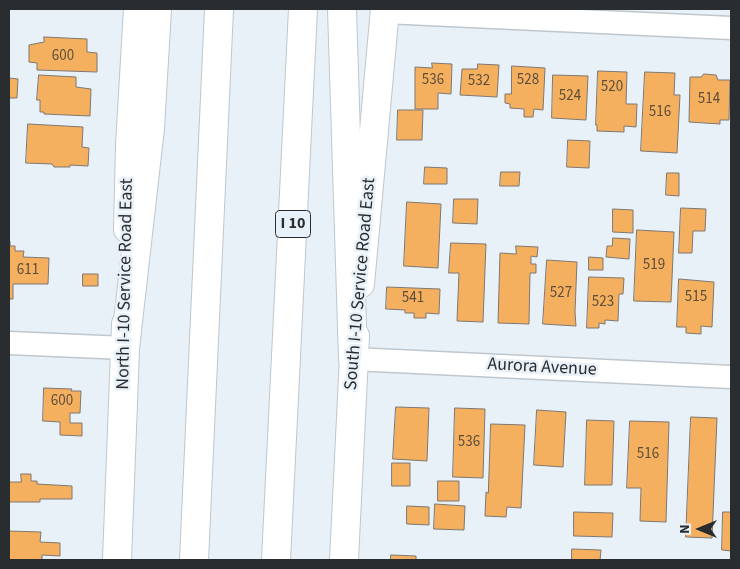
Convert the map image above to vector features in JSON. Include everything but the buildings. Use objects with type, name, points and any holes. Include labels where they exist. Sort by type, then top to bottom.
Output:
[{"type":"main road","name":"North I-10 Service Road East","points":[[117,560],[126,348],[130,145],[138,9]]},
{"type":"main road","points":[[126,348],[150,128],[157,9]]},
{"type":"main road","points":[[194,560],[219,9]]},
{"type":"main road","name":"I 10","points":[[276,560],[303,9]]},
{"type":"main road","points":[[342,9],[353,359]]},
{"type":"main road","name":"South I-10 Service Road East","points":[[344,560],[353,359],[385,10]]},
{"type":"street","points":[[385,10],[731,28]]},
{"type":"street","points":[[9,343],[126,348]]},
{"type":"street","name":"Aurora Avenue","points":[[353,359],[731,377]]}]
